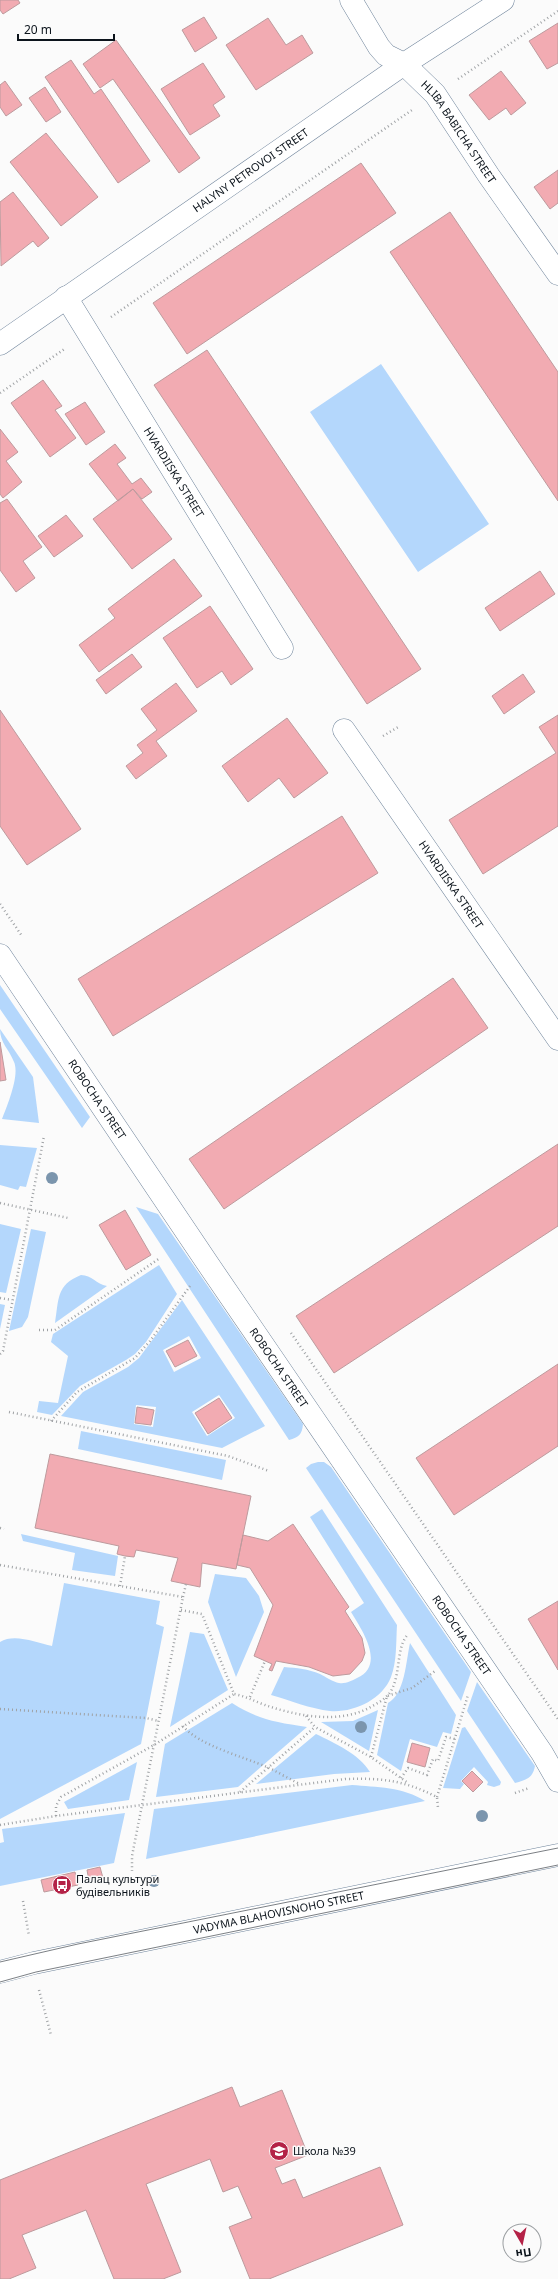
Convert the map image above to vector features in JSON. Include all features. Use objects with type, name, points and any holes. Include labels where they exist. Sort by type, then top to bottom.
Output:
[{"type":"street","name":"HLIBA BABICHA STREET","points":[[351,0],[374,42],[386,55],[404,64],[435,94],[488,176],[558,274]]},
{"type":"street","name":"HALYNY PETROVOI STREET","points":[[0,344],[404,64],[503,0]]},
{"type":"street","name":"HVARDIISKA STREET","points":[[66,297],[282,648]]},
{"type":"street","name":"HVARDIISKA STREET","points":[[344,730],[558,1039]]},
{"type":"street","name":"ROBOCHA STREET","points":[[0,955],[163,1198],[542,1753],[558,1781]]},
{"type":"street","name":"VADYMA BLAHOVISNOHO STREET","points":[[0,1972],[558,1855]]},
{"type":"path","points":[[0,393],[558,11]]},
{"type":"path","points":[[0,904],[23,937]]},
{"type":"path","points":[[0,1354],[2,1351],[44,1136]]},
{"type":"path","points":[[0,1203],[68,1218]]},
{"type":"path","points":[[39,1330],[55,1330],[160,1258]]},
{"type":"path","points":[[51,1421],[77,1392],[134,1358],[150,1341],[183,1293]]},
{"type":"path","points":[[0,1298],[12,1300]]},
{"type":"path","points":[[288,1327],[558,1719]]},
{"type":"path","points":[[9,1412],[228,1456],[269,1471]]},
{"type":"path","points":[[120,1586],[125,1556]]},
{"type":"path","points":[[0,1565],[184,1597]]},
{"type":"path","points":[[132,1871],[132,1856],[186,1584]]},
{"type":"path","points":[[181,1610],[202,1614],[234,1694]]},
{"type":"path","points":[[56,1816],[56,1806],[61,1797],[154,1744],[234,1694],[250,1698],[265,1705],[306,1716],[326,1717],[357,1712],[379,1703],[387,1696],[392,1688],[399,1668],[402,1641],[408,1634]]},
{"type":"path","points":[[438,1808],[437,1797],[473,1676],[505,1642]]},
{"type":"path","points":[[250,1698],[265,1661]]},
{"type":"path","points":[[387,1696],[412,1688],[435,1671]]},
{"type":"path","points":[[371,1757],[387,1696]]},
{"type":"path","points":[[0,1709],[146,1718],[159,1721]]},
{"type":"path","points":[[306,1716],[315,1727],[371,1757],[410,1784],[437,1797]]},
{"type":"path","points":[[183,1726],[188,1732],[218,1747],[266,1767],[301,1784]]},
{"type":"path","points":[[240,1792],[266,1767],[315,1727]]},
{"type":"path","points":[[401,1778],[408,1768],[427,1775],[433,1759],[438,1761],[446,1737],[455,1739]]},
{"type":"path","points":[[0,1825],[56,1816],[346,1779],[372,1778],[410,1784]]},
{"type":"shaded area","points":[[381,364],[489,524],[418,572],[310,412]]},
{"type":"shaded area","points":[[0,985],[90,1117],[82,1128],[0,1009]]},
{"type":"shaded area","points":[[0,1029],[33,1077],[39,1123],[2,1119],[12,1090],[15,1068],[12,1057],[1,1038]]},
{"type":"shaded area","points":[[0,1145],[37,1148],[26,1187],[20,1186],[18,1190],[0,1185]]},
{"type":"shaded area","points":[[136,1207],[158,1214],[303,1424],[302,1431],[298,1437],[289,1440]]},
{"type":"shaded area","points":[[0,1224],[21,1229],[6,1293],[0,1292]]},
{"type":"shaded area","points":[[31,1229],[46,1232],[28,1317],[22,1327],[9,1331]]},
{"type":"shaded area","points":[[159,1265],[177,1294],[146,1342],[135,1354],[126,1360],[80,1386],[52,1415],[37,1412],[39,1401],[58,1403],[68,1356],[51,1342],[53,1334]]},
{"type":"shaded area","points":[[81,1275],[88,1276],[107,1286],[55,1323],[58,1300],[63,1288],[67,1283]]},
{"type":"shaded area","points":[[182,1300],[265,1426],[222,1448],[61,1416],[83,1392],[128,1367],[139,1358]],"holes":[[[189,1336],[201,1358],[174,1372],[163,1350]],[[219,1395],[235,1418],[207,1436],[192,1412]],[[136,1405],[156,1407],[153,1427],[134,1424]]]},
{"type":"shaded area","points":[[0,1304],[5,1305],[0,1329]]},
{"type":"shaded area","points":[[81,1431],[226,1460],[222,1480],[78,1449]]},
{"type":"shaded area","points":[[324,1462],[331,1467],[471,1672],[461,1701],[306,1468],[311,1464]]},
{"type":"shaded area","points":[[322,1509],[397,1625],[396,1651],[393,1671],[387,1685],[374,1698],[366,1703],[348,1710],[339,1711],[315,1708],[271,1695],[284,1667],[311,1671],[334,1682],[342,1683],[357,1678],[366,1672],[370,1665],[371,1656],[369,1647],[361,1628],[351,1612],[364,1603],[310,1517]]},
{"type":"shaded area","points":[[21,1534],[118,1556],[115,1576],[72,1570],[75,1553],[23,1541]]},
{"type":"shaded area","points":[[215,1574],[246,1578],[259,1596],[264,1612],[236,1677],[208,1602]]},
{"type":"shaded area","points":[[64,1583],[160,1601],[156,1624],[164,1627],[141,1744],[0,1819],[0,1642],[12,1638],[52,1646]]},
{"type":"shaded area","points":[[190,1632],[204,1634],[228,1690],[170,1727]]},
{"type":"shaded area","points":[[410,1643],[456,1715],[451,1734],[443,1732],[437,1747],[410,1739],[401,1771],[377,1755],[388,1703],[394,1699],[401,1685],[406,1668]]},
{"type":"shaded area","points":[[477,1682],[535,1766],[531,1776],[526,1779],[515,1783],[467,1711]]},
{"type":"shaded area","points":[[232,1703],[268,1720],[307,1727],[238,1787],[156,1797],[165,1744]]},
{"type":"shaded area","points":[[378,1710],[369,1751],[321,1722],[353,1721]]},
{"type":"shaded area","points":[[465,1727],[501,1782],[500,1785],[494,1787],[487,1785],[488,1782],[474,1767],[461,1781],[464,1784],[460,1789],[443,1788],[462,1728]]},
{"type":"shaded area","points":[[316,1734],[339,1745],[353,1754],[370,1772],[334,1774],[256,1784]]},
{"type":"shaded area","points":[[137,1762],[129,1800],[68,1809],[64,1802]]},
{"type":"shaded area","points":[[352,1785],[399,1790],[417,1796],[425,1801],[146,1859],[154,1809]]},
{"type":"shaded area","points":[[125,1813],[114,1863],[0,1886],[0,1843],[4,1842],[2,1829]]},
{"type":"building","points":[[0,0],[18,0],[20,3],[3,14],[0,10]]},
{"type":"building","points":[[204,17],[217,38],[195,52],[182,30]]},
{"type":"building","points":[[268,18],[286,45],[302,35],[313,53],[256,90],[226,45]]},
{"type":"building","points":[[558,23],[558,63],[547,69],[529,41]]},
{"type":"building","points":[[116,40],[200,158],[179,173],[113,79],[100,88],[83,64]]},
{"type":"building","points":[[71,60],[94,94],[101,89],[150,161],[118,183],[45,77]]},
{"type":"building","points":[[203,63],[225,97],[213,105],[220,116],[190,135],[161,89]]},
{"type":"building","points":[[501,71],[526,103],[511,115],[506,108],[489,120],[469,95]]},
{"type":"building","points":[[5,81],[22,105],[6,116],[0,107],[0,85]]},
{"type":"building","points":[[45,87],[61,112],[46,122],[29,98]]},
{"type":"building","points":[[46,133],[98,197],[61,226],[10,162]]},
{"type":"building","points":[[361,163],[396,213],[187,354],[153,303]]},
{"type":"building","points":[[558,170],[558,203],[550,209],[534,187]]},
{"type":"building","points":[[13,192],[49,238],[38,247],[33,241],[1,266],[0,202]]},
{"type":"building","points":[[450,212],[558,372],[558,501],[390,252]]},
{"type":"building","points":[[207,350],[421,669],[367,704],[154,385]]},
{"type":"building","points":[[43,380],[62,406],[55,410],[76,438],[50,457],[11,403]]},
{"type":"building","points":[[85,402],[105,432],[86,445],[65,414]]},
{"type":"building","points":[[0,429],[18,452],[6,461],[22,482],[3,498],[0,494]]},
{"type":"building","points":[[115,444],[126,458],[117,464],[132,484],[141,478],[152,492],[142,499],[133,489],[118,501],[89,464]]},
{"type":"building","points":[[133,489],[172,539],[132,569],[93,519]]},
{"type":"building","points":[[7,499],[42,547],[23,561],[35,578],[16,592],[0,570],[0,503]]},
{"type":"building","points":[[66,515],[83,536],[54,557],[38,536]]},
{"type":"building","points":[[174,559],[202,596],[99,672],[79,645],[115,618],[108,609]]},
{"type":"building","points":[[540,571],[555,594],[500,631],[485,608]]},
{"type":"building","points":[[210,606],[253,669],[231,685],[222,671],[197,688],[163,638]]},
{"type":"building","points":[[132,654],[142,667],[106,694],[96,680]]},
{"type":"building","points":[[523,674],[535,692],[504,714],[492,696]]},
{"type":"building","points":[[176,683],[197,711],[156,741],[167,756],[136,779],[126,766],[143,753],[137,745],[157,730],[141,709]]},
{"type":"building","points":[[0,710],[81,829],[27,865],[0,826]]},
{"type":"building","points":[[558,715],[558,826],[483,874],[449,820],[556,753],[539,727]]},
{"type":"building","points":[[287,718],[328,773],[294,798],[279,778],[248,802],[222,766]]},
{"type":"building","points":[[342,816],[378,873],[113,1036],[78,979]]},
{"type":"building","points":[[453,978],[488,1028],[224,1209],[189,1159]]},
{"type":"building","points":[[0,1042],[6,1080],[0,1081]]},
{"type":"building","points":[[558,1144],[558,1226],[334,1373],[296,1316]]},
{"type":"building","points":[[125,1210],[151,1255],[126,1270],[99,1225]]},
{"type":"building","points":[[188,1340],[197,1356],[175,1367],[166,1351]]},
{"type":"building","points":[[558,1364],[558,1446],[454,1515],[416,1458]]},
{"type":"building","points":[[219,1398],[232,1418],[208,1434],[195,1413]]},
{"type":"building","points":[[137,1407],[154,1410],[151,1425],[135,1423]]},
{"type":"building","points":[[50,1454],[251,1496],[236,1569],[202,1563],[200,1587],[171,1581],[178,1558],[136,1550],[134,1557],[125,1556],[117,1554],[119,1546],[35,1528]]},
{"type":"building","points":[[293,1524],[349,1607],[345,1611],[362,1638],[365,1653],[362,1661],[350,1674],[333,1676],[309,1667],[276,1661],[272,1671],[269,1670],[272,1664],[254,1656],[273,1605],[250,1568],[237,1565],[243,1535],[268,1541]]},
{"type":"building","points":[[558,1601],[558,1670],[528,1619]]},
{"type":"building","points":[[412,1743],[430,1748],[425,1767],[407,1762]]},
{"type":"building","points":[[472,1771],[483,1782],[473,1792],[462,1781]]},
{"type":"building","points":[[100,1867],[103,1878],[89,1881],[87,1870]]},
{"type":"building","points":[[75,1872],[78,1885],[44,1892],[41,1880]]},
{"type":"building","points":[[232,2087],[240,2107],[282,2090],[308,2155],[275,2168],[282,2184],[295,2179],[303,2198],[380,2167],[403,2225],[269,2279],[250,2279],[229,2227],[252,2218],[238,2186],[223,2192],[210,2159],[146,2184],[181,2272],[163,2279],[114,2279],[86,2210],[22,2235],[36,2268],[9,2279],[0,2279],[0,2180]]},
{"type":"tram line","points":[[0,1962],[78,1944],[558,1848]]},
{"type":"tram line","points":[[0,1982],[36,1972],[558,1865]]},
{"type":"place","name":"Палац культури будівельників","points":[[62,1885]]},
{"type":"place","name":"Школа №39","points":[[279,2151]]}]
